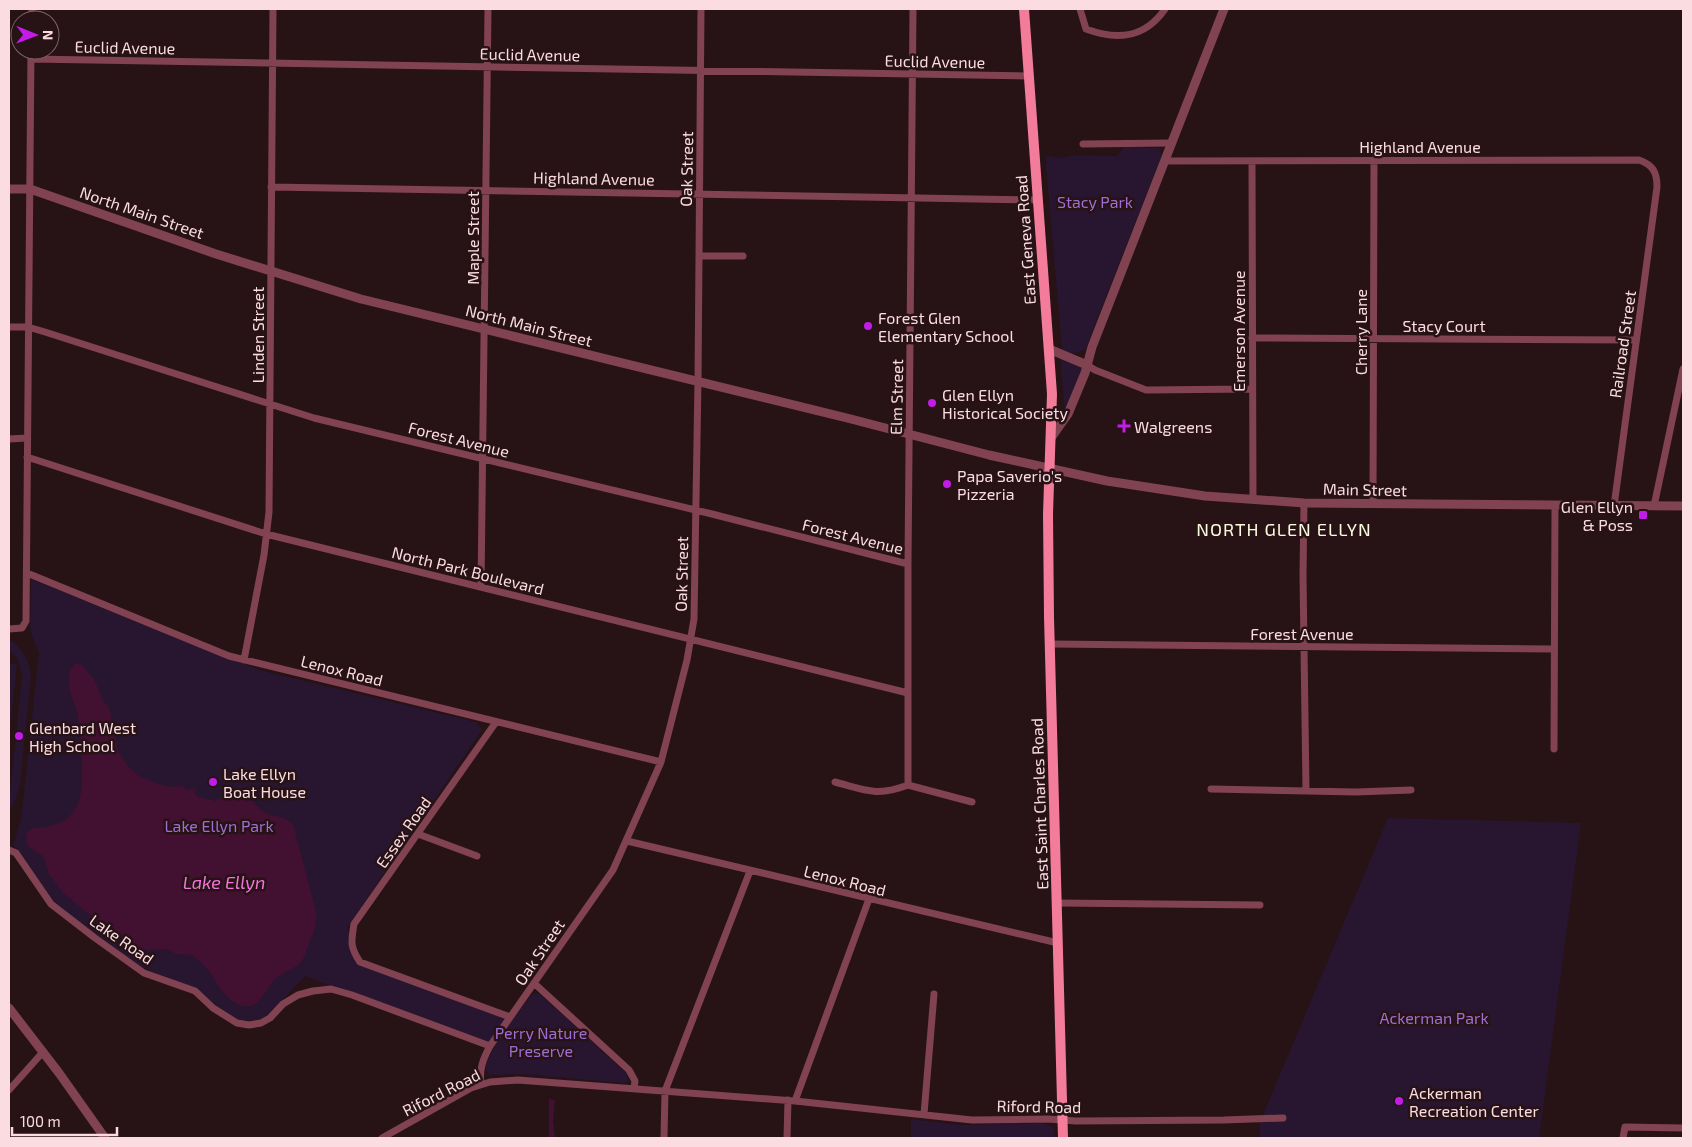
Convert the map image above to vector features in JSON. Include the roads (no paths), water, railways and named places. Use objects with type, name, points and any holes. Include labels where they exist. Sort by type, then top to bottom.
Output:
[{"type":"main road","name":"East Geneva Road","points":[[1024,9],[1052,394],[1050,468]]},
{"type":"main road","name":"East Saint Charles Road","points":[[1050,468],[1048,514],[1050,644],[1064,1138]]},
{"type":"street","name":"Linden Street","points":[[244,660],[264,555],[269,512],[273,9]]},
{"type":"street","name":"Maple Street","points":[[481,587],[488,9]]},
{"type":"street","name":"Oak Street","points":[[481,1084],[482,1061],[490,1046],[613,870],[661,762],[690,639],[694,619],[696,511],[701,9]]},
{"type":"street","name":"Elm Street","points":[[908,785],[913,9]]},
{"type":"street","points":[[1080,9],[1086,29],[1101,35],[1119,35],[1142,30],[1156,21],[1165,9]]},
{"type":"street","points":[[1051,438],[1068,414],[1092,347],[1224,9]]},
{"type":"street","points":[[9,629],[22,628],[26,621],[31,60]]},
{"type":"street","name":"Euclid Avenue","points":[[60,60],[1028,76]]},
{"type":"street","points":[[1084,144],[1171,143]]},
{"type":"street","name":"Cherry Lane","points":[[1373,504],[1374,160]]},
{"type":"street","name":"Highland Avenue","points":[[1164,161],[1639,160],[1653,168],[1657,178],[1657,186]]},
{"type":"street","name":"Emerson Avenue","points":[[1252,161],[1252,500]]},
{"type":"street","name":"Highland Avenue","points":[[272,186],[1037,200]]},
{"type":"street","name":"Railroad Street","points":[[1614,506],[1657,186]]},
{"type":"street","name":"North Main Street","points":[[9,189],[30,189],[271,272],[361,299],[1050,468]]},
{"type":"street","points":[[699,256],[743,256]]},
{"type":"street","name":"Forest Avenue","points":[[9,327],[28,327],[314,418],[908,564]]},
{"type":"street","name":"Stacy Court","points":[[1252,338],[1636,340]]},
{"type":"street","points":[[1049,349],[1146,390],[1252,389]]},
{"type":"street","points":[[1654,506],[1683,369]]},
{"type":"street","points":[[9,438],[27,438]]},
{"type":"street","name":"North Park Boulevard","points":[[27,457],[266,534],[908,693]]},
{"type":"street","name":"Main Street","points":[[1050,468],[1152,489],[1252,500],[1373,504],[1683,506]]},
{"type":"street","points":[[1304,503],[1306,790]]},
{"type":"street","points":[[1554,749],[1555,505]]},
{"type":"street","name":"Lenox Road","points":[[27,573],[229,656],[661,762]]},
{"type":"street","name":"Forest Avenue","points":[[1050,644],[1554,649]]},
{"type":"street","name":"Essex Road","points":[[496,722],[354,924],[351,940],[352,950],[360,962],[510,1017]]},
{"type":"street","points":[[835,782],[879,792],[890,792],[908,785],[972,802]]},
{"type":"street","points":[[1211,788],[1356,792],[1411,790]]},
{"type":"street","points":[[418,834],[477,856]]},
{"type":"street","name":"Lenox Road","points":[[626,841],[1058,944]]},
{"type":"street","name":"Lake Road","points":[[9,850],[16,853],[51,904],[95,938],[144,973],[195,991],[213,1008],[237,1023],[249,1025],[261,1023],[270,1018],[283,1004],[298,995],[313,991],[331,990],[352,994],[490,1046]]},
{"type":"street","points":[[664,1138],[665,1091],[750,871]]},
{"type":"street","points":[[787,1138],[791,1101],[869,899]]},
{"type":"street","points":[[1057,903],[1260,905]]},
{"type":"street","points":[[535,984],[629,1070],[635,1081],[634,1088]]},
{"type":"street","points":[[924,1114],[934,994]]},
{"type":"street","points":[[9,1008],[105,1138]]},
{"type":"street","points":[[9,1090],[43,1052]]},
{"type":"street","name":"Riford Road","points":[[382,1138],[481,1084],[503,1080],[634,1088],[791,1101],[972,1120],[1216,1120],[1283,1118]]},
{"type":"street","points":[[1623,1138],[1625,1127],[1683,1128]]},
{"type":"water","name":"Lake Ellyn","points":[[76,663],[82,665],[96,683],[102,700],[109,707],[118,751],[128,766],[139,776],[171,787],[182,786],[187,790],[196,788],[195,794],[198,797],[216,801],[222,798],[225,799],[226,794],[240,786],[264,812],[284,818],[293,824],[315,908],[316,924],[301,962],[273,981],[261,998],[253,1005],[243,1006],[232,1001],[223,992],[207,969],[192,955],[176,954],[167,949],[143,950],[104,926],[63,893],[49,874],[44,857],[28,846],[27,836],[29,830],[58,824],[65,820],[75,810],[80,797],[82,789],[82,757],[80,731],[78,716],[70,692],[69,680],[71,670]]},
{"type":"water","points":[[549,1099],[555,1100],[553,1122],[555,1138],[549,1138]]},
{"type":"place","name":"Forest Glen Elementary School","points":[[868,326]]},
{"type":"place","name":"Glen Ellyn Historical Society","points":[[932,403]]},
{"type":"place","name":"Walgreens","points":[[1124,426]]},
{"type":"place","name":"Papa Saverio's Pizzeria","points":[[947,484]]},
{"type":"place","name":"Glen Ellyn & Poss","points":[[1643,515]]},
{"type":"place","name":"Glenbard West High School","points":[[19,736]]},
{"type":"place","name":"Lake Ellyn Boat House","points":[[213,782]]},
{"type":"place","name":"Ackerman Recreation Center","points":[[1399,1101]]},
{"type":"district","name":"NORTH GLEN ELLYN","points":[[1284,529]]},
{"type":"park label","name":"Stacy Park","points":[[1095,201]]},
{"type":"park label","name":"Lake Ellyn Park","points":[[219,825]]},
{"type":"park label","name":"Ackerman Park","points":[[1434,1017]]},
{"type":"park label","name":"Perry Nature Preserve","points":[[541,1041]]}]
